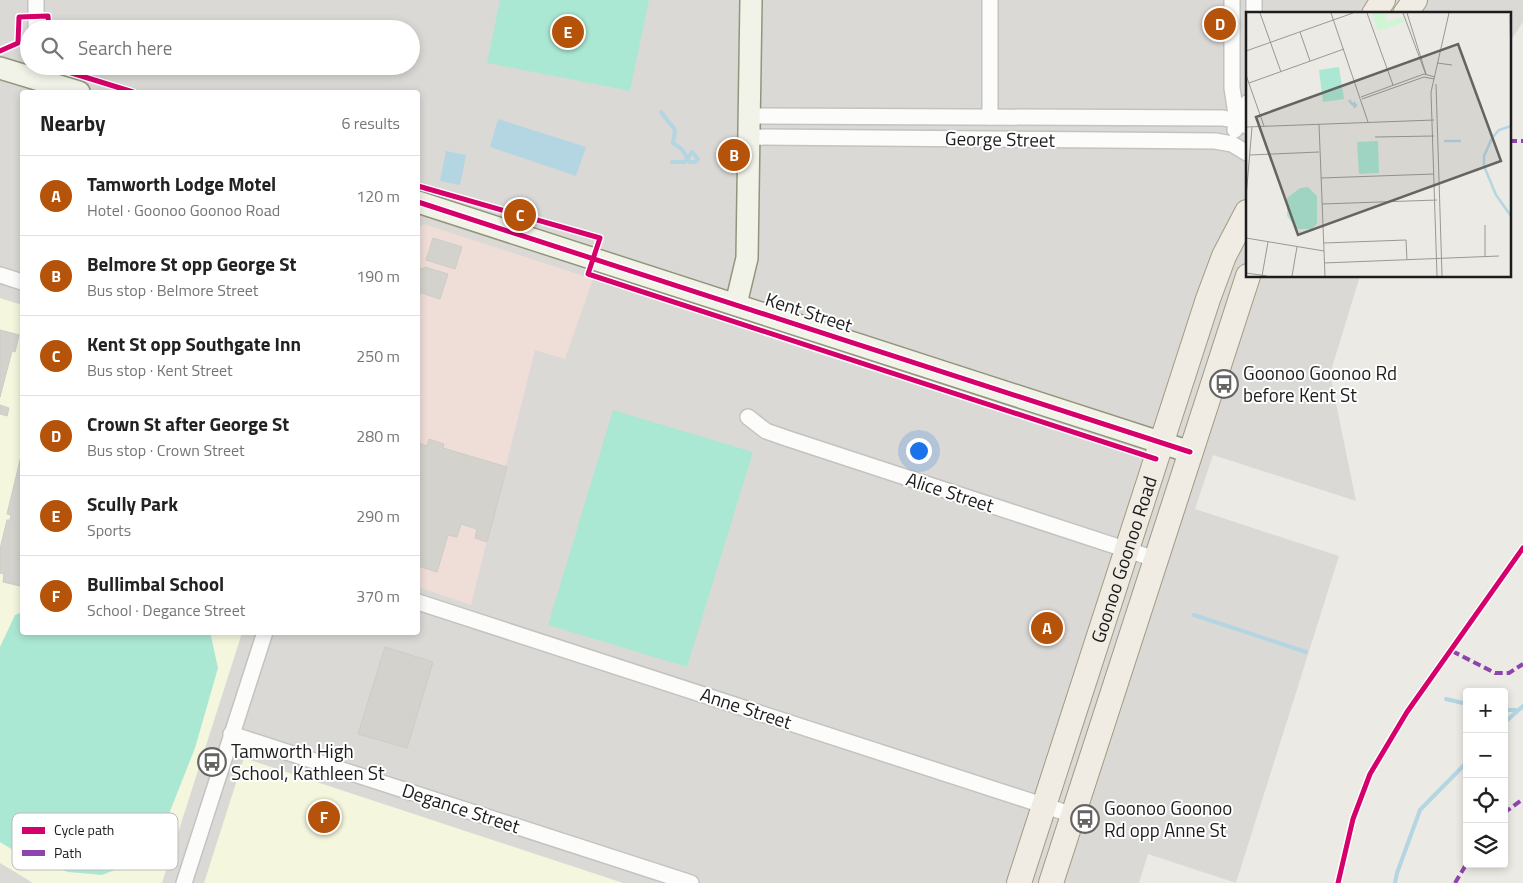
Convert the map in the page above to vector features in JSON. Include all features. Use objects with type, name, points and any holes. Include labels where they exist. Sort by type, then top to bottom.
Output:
[{"type":"main road","points":[[1375,12],[1383,0]]},
{"type":"main road","points":[[1406,12],[1415,0]]},
{"type":"main road","name":"Goonoo Goonoo Road","points":[[1019,883],[1208,299],[1224,256],[1246,214]]},
{"type":"main road","name":"Goonoo Goonoo Road","points":[[1051,883],[1247,278]]},
{"type":"street","points":[[36,0],[36,20]]},
{"type":"street","points":[[736,304],[747,258],[751,0]]},
{"type":"street","points":[[990,0],[990,117]]},
{"type":"street","points":[[1232,0],[1232,88],[1242,124]]},
{"type":"street","points":[[0,68],[20,70]]},
{"type":"street","points":[[42,75],[75,90]]},
{"type":"street","points":[[1232,144],[1242,124],[1246,107]]},
{"type":"street","name":"George Street","points":[[750,127],[990,117],[1223,118],[1242,124]]},
{"type":"street","name":"George Street","points":[[750,127],[1215,141],[1232,144],[1246,152]]},
{"type":"street","name":"Kent Street","points":[[420,203],[1190,452]]},
{"type":"street","points":[[0,275],[20,281]]},
{"type":"street","name":"Alice Street","points":[[748,417],[766,431],[779,436],[1156,559]]},
{"type":"street","name":"Anne Street","points":[[420,603],[1073,815]]},
{"type":"street","points":[[184,883],[264,635]]},
{"type":"street","name":"Degance Street","points":[[232,734],[691,883]]},
{"type":"shaded area","points":[[0,0],[1523,0],[1523,22],[1510,42],[1510,12],[1246,12],[1246,278],[1359,278],[1330,374],[1356,501],[1213,455],[1195,509],[1339,556],[1236,883],[1148,854],[1139,883],[0,883]]},
{"type":"shaded area","points":[[424,224],[593,279],[565,359],[535,350],[471,605],[420,588],[420,227]]},
{"type":"shaded area","points":[[0,298],[20,304],[20,635],[241,635],[178,833],[178,813],[12,813],[12,870],[166,870],[162,883],[33,883],[0,863]]},
{"type":"shaded area","points":[[244,758],[602,876],[623,883],[204,883]]},
{"type":"green space","points":[[500,0],[649,0],[630,91],[487,63]]},
{"type":"green space","points":[[613,410],[753,452],[687,667],[548,625]]},
{"type":"green space","points":[[20,613],[20,635],[210,635],[218,668],[195,748],[169,813],[12,813],[12,849],[0,842],[0,647],[15,615]]},
{"type":"green space","points":[[62,870],[115,870],[102,875]]},
{"type":"water","points":[[498,119],[586,147],[576,176],[490,147]]},
{"type":"water","points":[[446,151],[466,155],[460,185],[440,181]]},
{"type":"building","points":[[433,238],[462,247],[455,269],[426,260]]},
{"type":"building","points":[[425,267],[448,274],[440,299],[420,293],[420,271],[421,268],[425,269]]},
{"type":"building","points":[[0,330],[19,335],[15,352],[12,351],[0,397]]},
{"type":"building","points":[[0,405],[9,408],[7,416],[0,414]]},
{"type":"building","points":[[429,439],[444,444],[443,448],[507,467],[487,542],[475,538],[477,529],[461,524],[457,537],[448,535],[437,572],[420,567],[420,444],[427,446]]},
{"type":"building","points":[[20,460],[20,586],[3,582],[4,574],[0,573],[0,549],[7,520],[10,520],[11,515],[7,514]]},
{"type":"building","points":[[385,647],[433,662],[407,748],[358,734]]},
{"type":"waterway","points":[[661,112],[675,130],[673,143],[682,150],[683,152],[686,156],[688,159],[690,162],[695,162],[698,159],[692,152],[685,162],[672,162]]},
{"type":"waterway","points":[[1194,615],[1306,652]]},
{"type":"waterway","points":[[1446,699],[1463,703]]},
{"type":"waterway","points":[[1508,719],[1523,706]]},
{"type":"waterway","points":[[1508,710],[1516,710]]},
{"type":"waterway","points":[[1395,883],[1420,810],[1463,766]]},
{"type":"marked path","points":[[1510,141],[1523,141]]},
{"type":"marked path","points":[[1452,651],[1495,673],[1509,673],[1523,664]]},
{"type":"marked path","points":[[1508,810],[1523,799]]},
{"type":"marked path","points":[[1455,883],[1464,868]]},
{"type":"cycle path","points":[[0,51],[18,43],[19,17],[48,16],[48,20]]},
{"type":"cycle path","points":[[78,75],[127,90]]},
{"type":"cycle path","points":[[420,187],[600,238],[588,274],[1156,459]]},
{"type":"cycle path","points":[[420,203],[1190,452]]},
{"type":"cycle path","points":[[1338,883],[1353,819],[1370,774],[1407,712],[1523,548]]},
{"type":"place","name":"Crown St after George St","points":[[1220,24]]},
{"type":"place","name":"Scully Park","points":[[568,32]]},
{"type":"place","name":"Belmore St opp George St","points":[[734,155]]},
{"type":"place","name":"Kent St opp Southgate Inn","points":[[520,215]]},
{"type":"place","name":"Goonoo Goonoo Rd before Kent St","points":[[1224,384]]},
{"type":"place","name":"Tamworth Lodge Motel","points":[[1047,628]]},
{"type":"place","name":"Tamworth High School, Kathleen St","points":[[212,762]]},
{"type":"place","name":"Bullimbal School","points":[[324,817]]},
{"type":"place","name":"Goonoo Goonoo Rd opp Anne St","points":[[1085,819]]}]
